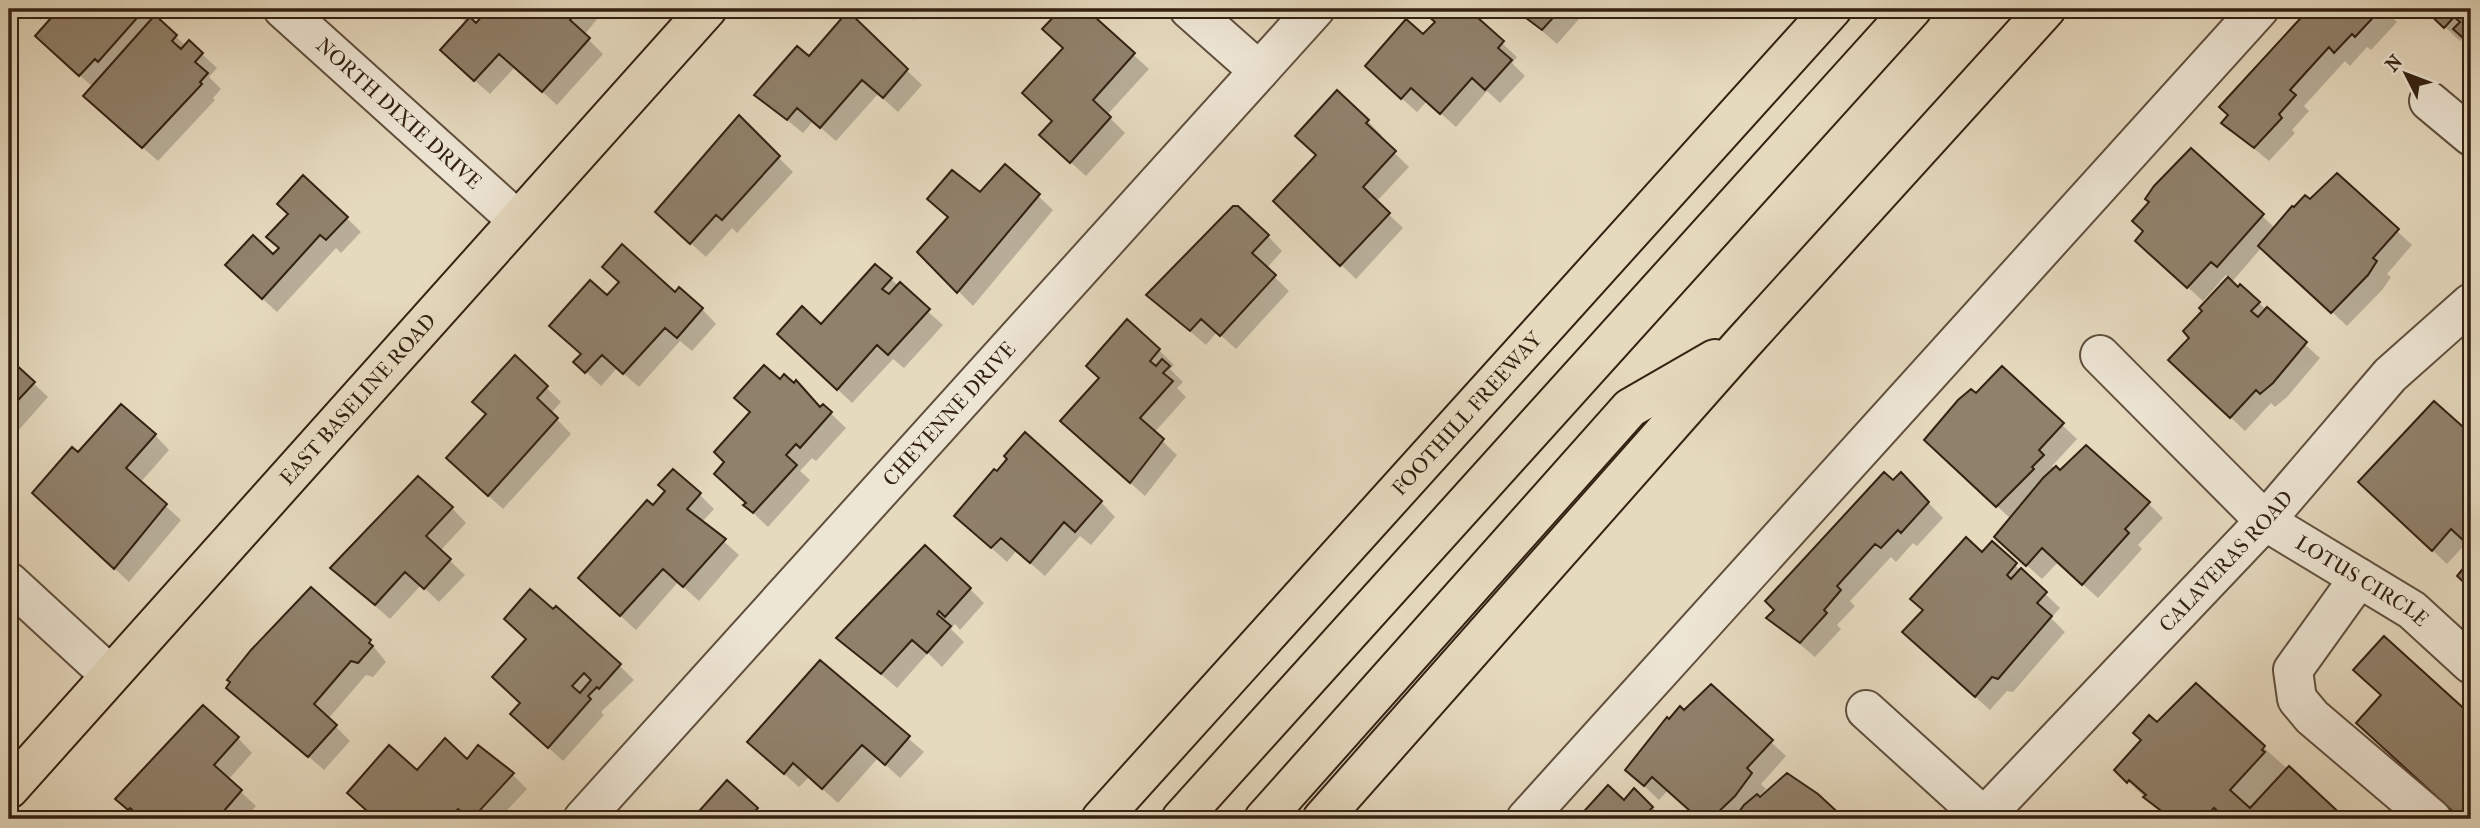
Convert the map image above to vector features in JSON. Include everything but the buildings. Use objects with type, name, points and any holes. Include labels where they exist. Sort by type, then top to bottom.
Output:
[{"type":"main road","name":"EAST BASELINE ROAD","points":[[9,789],[516,219],[707,9]]},
{"type":"main road","name":"FOOTHILL FREEWAY","points":[[1101,819],[1832,9]]},
{"type":"main road","points":[[1181,819],[1912,9]]},
{"type":"main road","points":[[1322,819],[1742,344],[2046,9]]},
{"type":"main road","points":[[1264,819],[1630,408],[1742,344]]},
{"type":"street","name":"NORTH DIXIE DRIVE","points":[[283,9],[516,219]]},
{"type":"street","points":[[1189,9],[1259,71]]},
{"type":"street","name":"CHEYENNE DRIVE","points":[[583,819],[1315,9]]},
{"type":"street","points":[[1526,819],[2259,9]]},
{"type":"street","points":[[2429,101],[2471,136]]},
{"type":"street","name":"CALAVERAS ROAD","points":[[1983,818],[2264,522],[2390,375],[2471,303]]},
{"type":"street","name":"LOTUS CIRCLE","points":[[2100,355],[2264,522],[2412,610],[2471,664]]},
{"type":"street","points":[[2359,578],[2293,670],[2297,699],[2312,717],[2432,819]]},
{"type":"street","points":[[9,582],[110,676]]},
{"type":"street","points":[[1866,710],[1983,818]]}]
